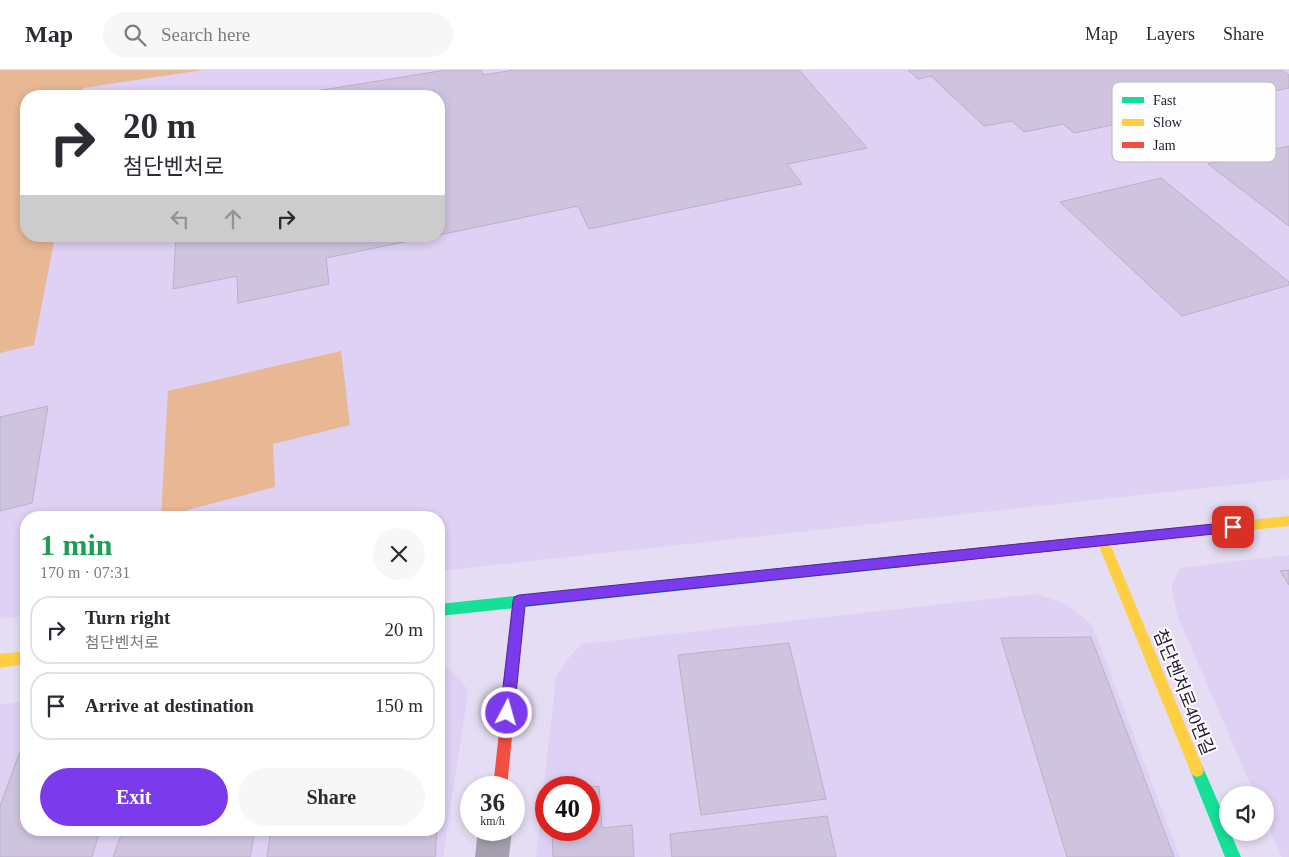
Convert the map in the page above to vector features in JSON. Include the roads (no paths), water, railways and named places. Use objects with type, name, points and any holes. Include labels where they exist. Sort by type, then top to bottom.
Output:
[{"type":"street","points":[[445,609],[1289,521]]},
{"type":"street","name":"첨단벤처로40번길","points":[[1103,541],[1233,857]]},
{"type":"street","points":[[501,776],[519,601]]},
{"type":"street","points":[[0,661],[20,659]]},
{"type":"street","points":[[492,857],[494,841]]}]
